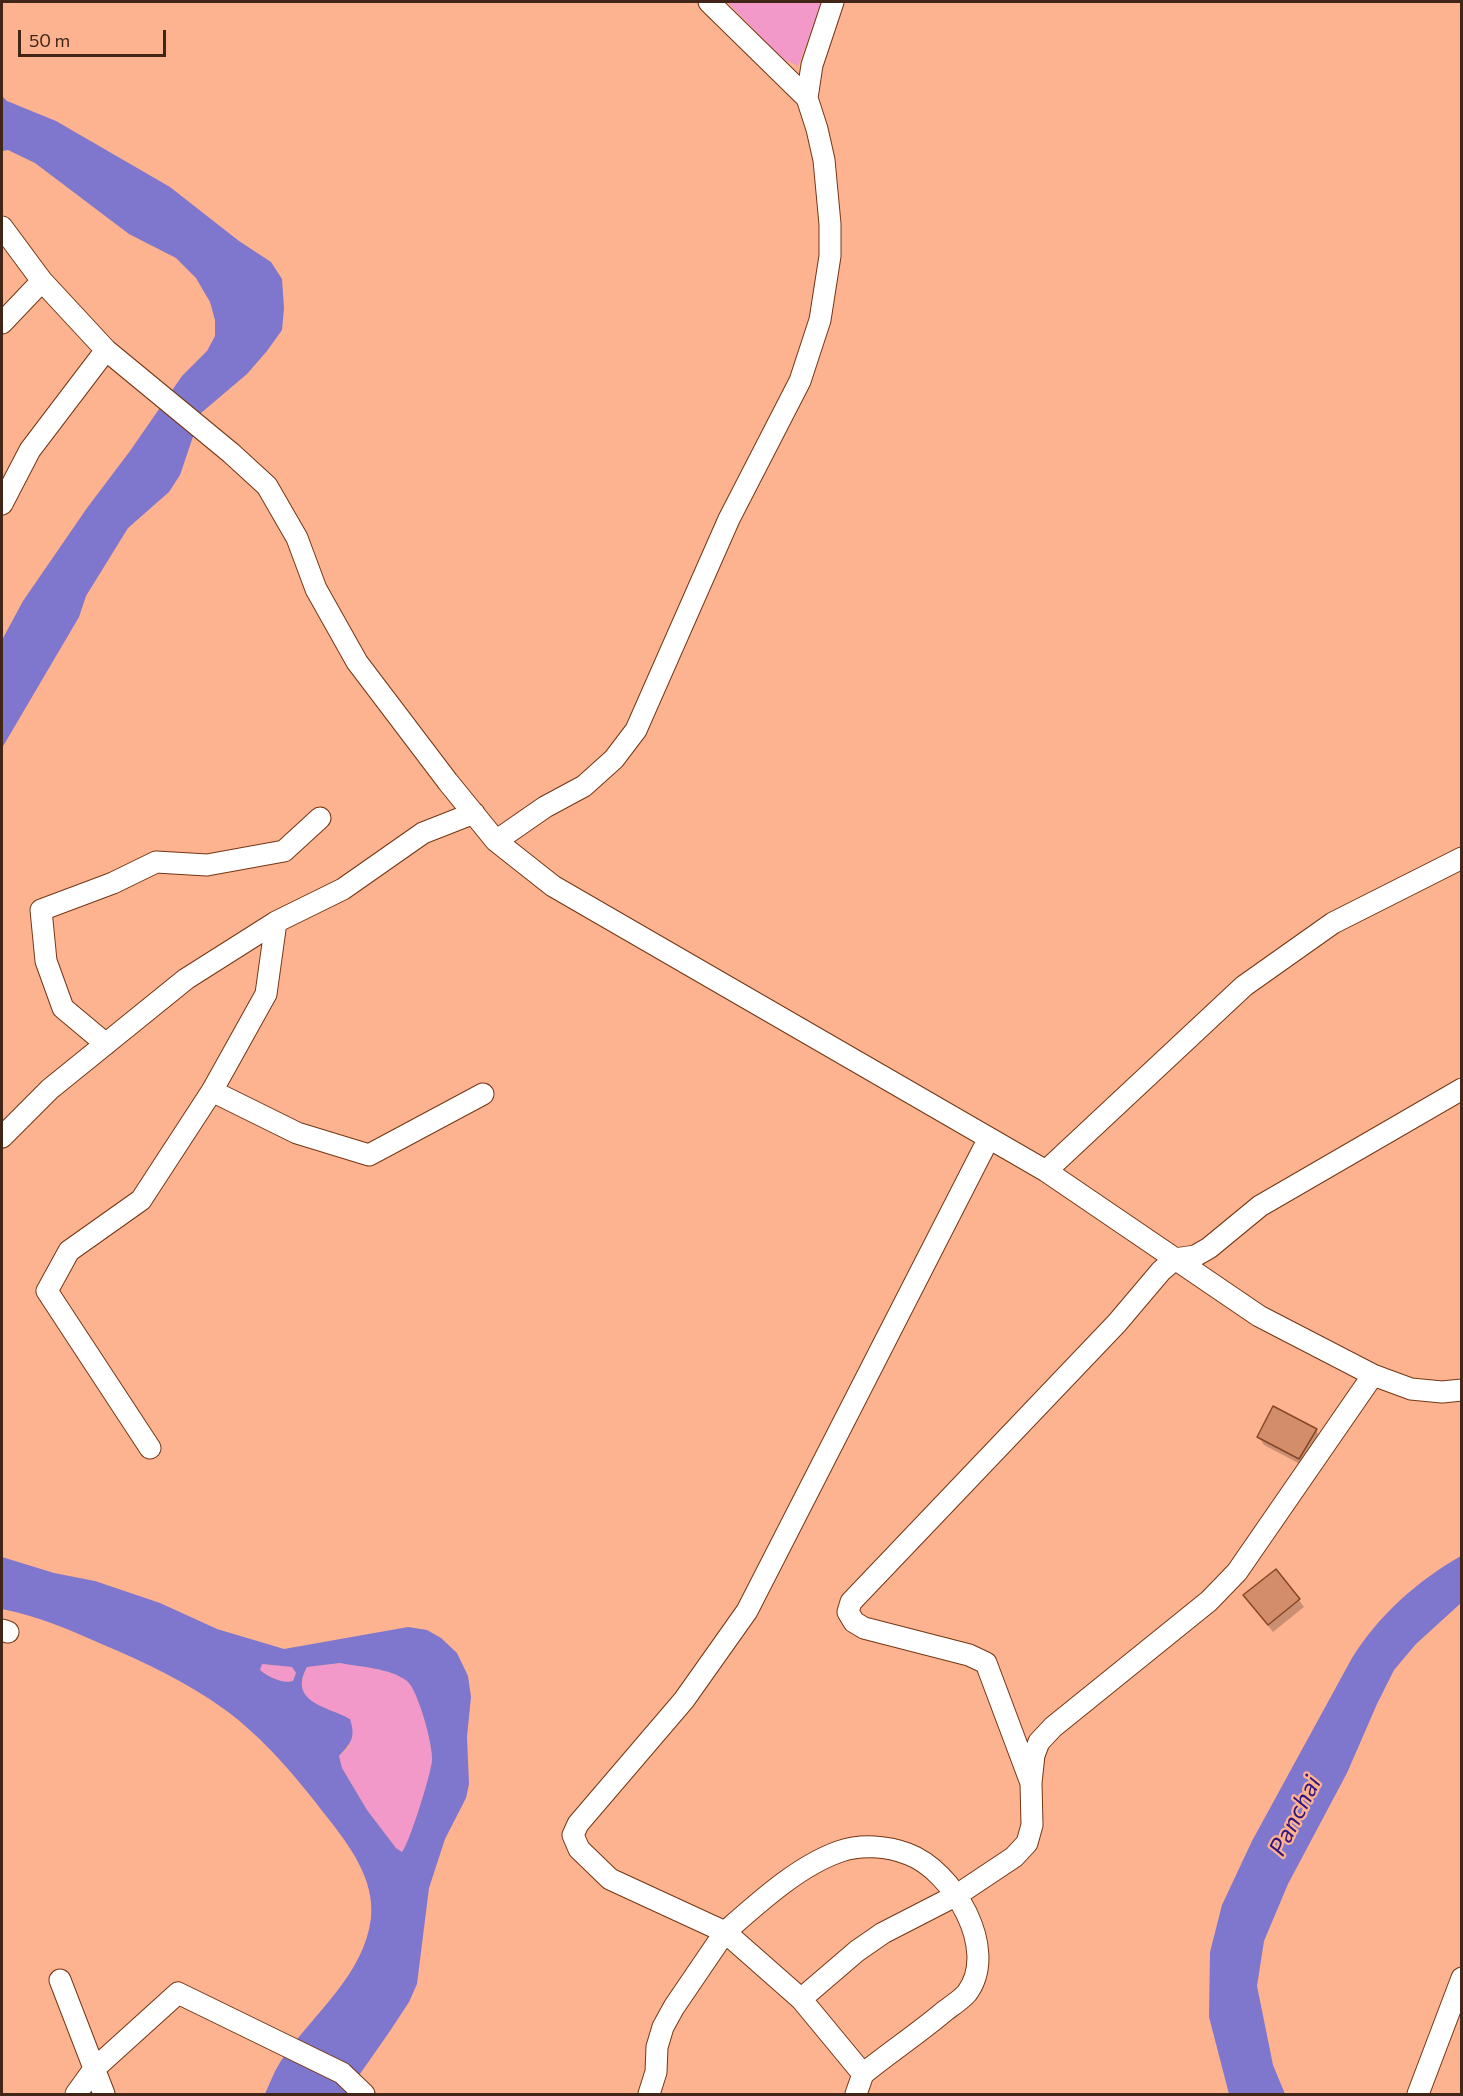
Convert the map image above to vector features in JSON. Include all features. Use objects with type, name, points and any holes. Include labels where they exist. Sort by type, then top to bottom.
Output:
[{"type":"street","points":[[709,2],[807,98]]},
{"type":"street","points":[[496,841],[545,807],[584,786],[614,759],[636,730],[729,519],[800,381],[820,320],[830,256],[831,224],[824,160],[807,98],[812,65],[833,2]]},
{"type":"street","points":[[2,227],[42,281],[106,350],[231,453],[267,486],[297,538],[316,589],[357,662],[496,841],[553,886],[1046,1171],[1259,1316],[1373,1375],[1411,1389],[1442,1392],[1461,1390]]},
{"type":"street","points":[[2,324],[42,281]]},
{"type":"street","points":[[2,504],[8,483],[30,450],[106,350]]},
{"type":"street","points":[[2,1137],[50,1089],[186,980],[276,922],[342,889],[423,833],[474,813]]},
{"type":"street","points":[[106,1044],[63,1008],[46,961],[41,910],[113,883],[156,862],[207,865],[284,851],[320,818]]},
{"type":"street","points":[[1046,1171],[1244,986],[1333,923],[1461,858]]},
{"type":"street","points":[[150,1448],[47,1291],[69,1251],[141,1200],[212,1091],[266,994],[276,922]]},
{"type":"street","points":[[1031,1783],[986,1663],[969,1654],[864,1628],[854,1622],[848,1612],[851,1602],[1117,1323],[1161,1271],[1175,1259],[1195,1256],[1209,1248],[1260,1206],[1461,1089]]},
{"type":"street","points":[[212,1091],[297,1133],[369,1155],[483,1094]]},
{"type":"street","points":[[863,2074],[801,1999],[725,1932],[610,1879],[579,1850],[573,1835],[578,1824],[684,1700],[747,1611],[989,1138]]},
{"type":"street","points":[[801,1999],[857,1951],[883,1933],[957,1895],[1014,1857],[1027,1843],[1032,1826],[1031,1783],[1034,1755],[1039,1742],[1053,1727],[1209,1601],[1237,1572],[1373,1375]]},
{"type":"street","points":[[649,2094],[656,2072],[657,2047],[663,2027],[725,1932],[800,1871],[841,1851],[875,1846],[909,1854],[932,1868],[957,1895],[969,1917],[976,1939],[978,1962],[967,1993],[863,2074],[856,2094]]},
{"type":"street","points":[[1418,2094],[1461,1978]]},
{"type":"street","points":[[60,1980],[104,2094]]},
{"type":"street","points":[[76,2094],[94,2069],[178,1993],[342,2073],[364,2094]]},
{"type":"shaded area","points":[[727,2],[823,2],[798,66],[783,59]]},
{"type":"shaded area","points":[[340,1663],[384,1671],[400,1677],[411,1686],[420,1706],[432,1760],[420,1808],[402,1852],[396,1848],[367,1810],[342,1768],[339,1756],[349,1747],[350,1719],[314,1702],[302,1689],[302,1679],[307,1667]]},
{"type":"shaded area","points":[[262,1664],[292,1667],[296,1673],[293,1681],[280,1681],[267,1675],[260,1670]]},
{"type":"water","points":[[2,96],[7,101],[56,121],[170,187],[239,241],[271,262],[282,279],[284,308],[282,330],[267,351],[247,374],[201,413],[180,475],[169,492],[128,528],[86,596],[79,617],[2,748],[2,640],[23,601],[87,508],[182,376],[207,351],[215,336],[215,320],[210,302],[196,278],[176,258],[129,234],[35,163],[8,150],[2,151]]},
{"type":"water","name":"Panchai","points":[[1461,1556],[1461,1603],[1416,1644],[1394,1670],[1347,1773],[1288,1884],[1264,1941],[1257,1986],[1273,2065],[1285,2094],[1229,2094],[1209,2017],[1210,1952],[1222,1905],[1252,1841],[1352,1658],[1374,1627],[1400,1600],[1429,1576]]},
{"type":"water","points":[[2,1557],[54,1573],[95,1581],[160,1603],[217,1629],[284,1649],[408,1627],[427,1630],[441,1638],[457,1653],[468,1676],[471,1697],[467,1737],[469,1784],[466,1798],[445,1839],[429,1888],[417,1984],[409,2002],[346,2094],[265,2094],[283,2058],[348,1975],[359,1958],[366,1939],[371,1918],[369,1890],[359,1863],[344,1839],[279,1759],[239,1720],[210,1699],[166,1674],[91,1639],[41,1620],[2,1609]],"holes":[[[340,1663],[392,1673],[407,1681],[416,1695],[424,1718],[432,1760],[420,1807],[402,1852],[396,1848],[367,1810],[342,1768],[339,1756],[349,1744],[352,1736],[350,1719],[322,1707],[307,1696],[302,1689],[302,1679],[307,1667]],[[262,1664],[292,1667],[296,1673],[293,1681],[280,1681],[267,1675],[260,1670]]]},
{"type":"building","points":[[1273,1406],[1317,1429],[1299,1459],[1257,1437]]},
{"type":"building","points":[[1276,1569],[1300,1599],[1268,1625],[1243,1595]]}]
